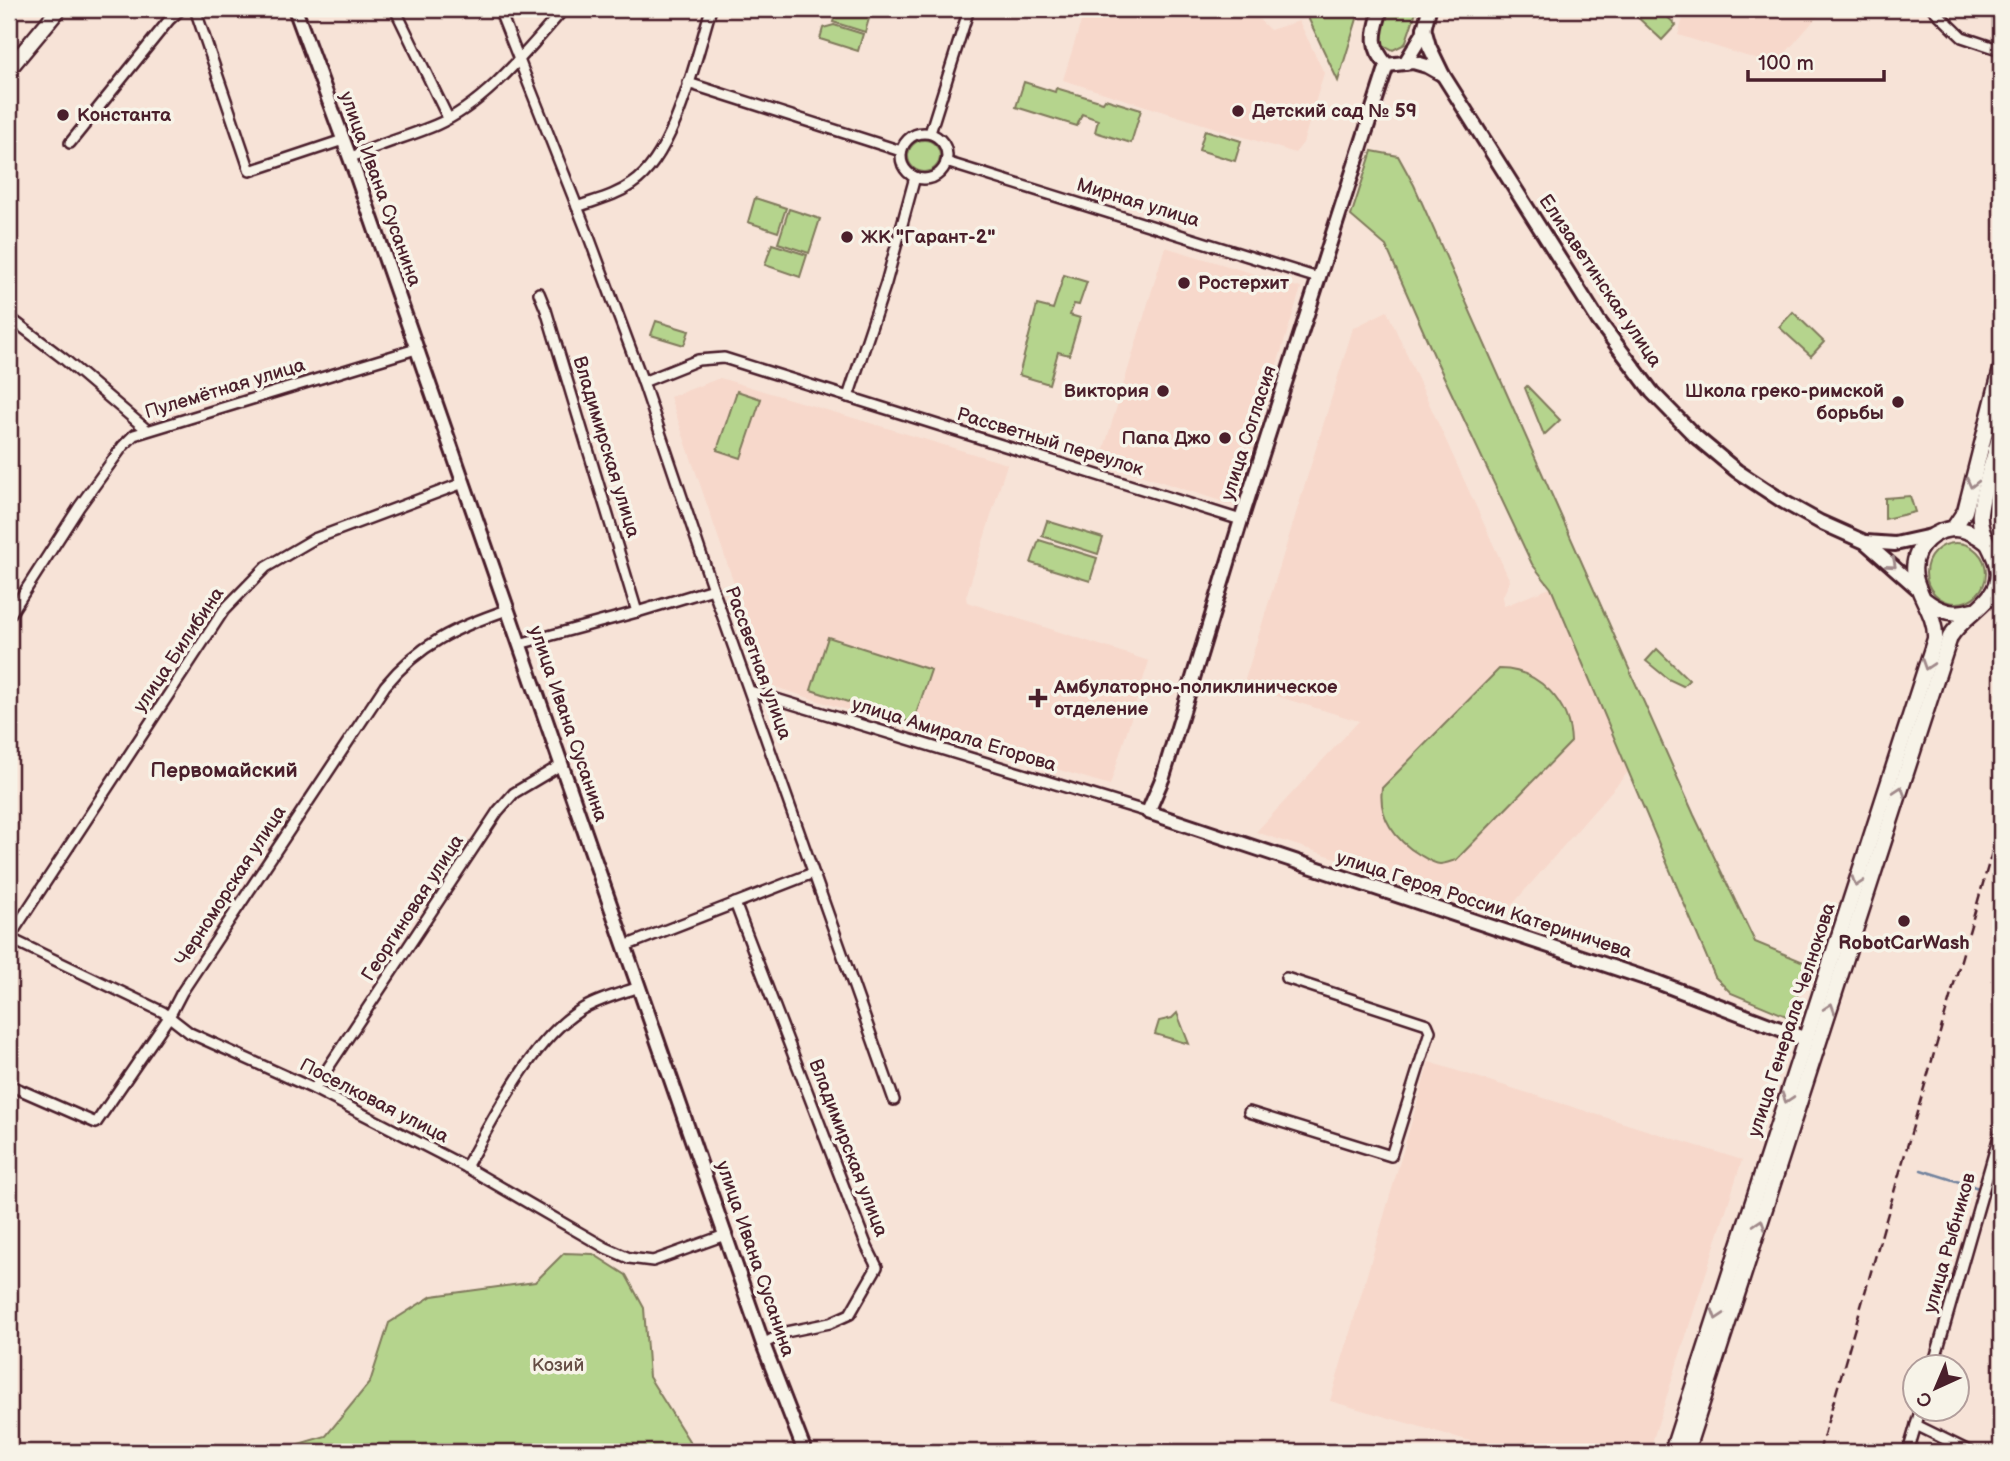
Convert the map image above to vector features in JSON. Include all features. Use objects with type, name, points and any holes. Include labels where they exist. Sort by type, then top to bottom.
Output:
[{"type":"main road","points":[[11,62],[59,9]]},
{"type":"main road","points":[[1953,529],[1965,511],[2001,369]]},
{"type":"main road","name":"улица Генерала Челнокова","points":[[1686,1452],[1950,637],[1975,609],[1990,597],[1998,576],[1996,557],[1987,542],[1980,514],[2001,430]]},
{"type":"main road","points":[[1916,587],[1913,573],[1915,559],[1921,546],[1931,536],[1953,529],[1967,530],[1987,542]]},
{"type":"main road","name":"улица Генерала Челнокова","points":[[1672,1452],[1935,639],[1934,623],[1925,600],[1916,587]]},
{"type":"main road","points":[[1925,600],[1943,612],[1954,614],[1975,609]]},
{"type":"street","points":[[70,143],[169,20],[181,9]]},
{"type":"street","points":[[195,9],[250,172],[343,140]]},
{"type":"street","name":"улица Ивана Сусанина","points":[[295,9],[350,158],[763,1345],[805,1452]]},
{"type":"street","points":[[395,9],[448,118]]},
{"type":"street","points":[[499,9],[519,60]]},
{"type":"street","points":[[350,158],[437,125],[448,118],[501,79],[564,9]]},
{"type":"street","points":[[577,207],[609,197],[633,184],[652,166],[668,137],[711,9]]},
{"type":"street","points":[[930,133],[969,9]]},
{"type":"street","points":[[1381,9],[1373,36],[1377,54],[1387,65],[1413,62],[1443,75]]},
{"type":"street","points":[[1405,63],[1424,28],[1429,9]]},
{"type":"street","points":[[1933,9],[1962,37],[2001,50]]},
{"type":"street","name":"Елизаветинская улица","points":[[1424,28],[1429,46],[1443,75],[1598,320],[1652,392],[1695,436],[1737,471],[1820,522],[1865,542],[1916,587]]},
{"type":"street","name":"Рассветная улица","points":[[519,60],[643,382],[713,589],[894,1100]]},
{"type":"street","name":"улица Согласия","points":[[1148,812],[1163,777],[1241,520],[1387,65]]},
{"type":"street","points":[[688,83],[901,151]]},
{"type":"street","points":[[930,133],[944,145],[946,162],[935,176],[924,179],[915,177],[902,164],[901,151],[911,136],[930,133]]},
{"type":"street","name":"Мирная улица","points":[[946,162],[1318,278]]},
{"type":"street","points":[[848,397],[886,284],[915,177]]},
{"type":"street","name":"Владимирская улица","points":[[539,293],[637,612]]},
{"type":"street","points":[[9,317],[147,429]]},
{"type":"street","name":"Пулемётная улица","points":[[9,616],[79,507],[134,435],[416,349]]},
{"type":"street","name":"Рассветный переулок","points":[[643,382],[698,360],[715,357],[1241,520]]},
{"type":"street","name":"улица Билибина","points":[[9,938],[224,610],[239,593],[266,567],[314,539],[463,483]]},
{"type":"street","name":"Елизаветинская улица","points":[[1865,542],[1895,544],[1931,536]]},
{"type":"street","points":[[519,644],[713,589]]},
{"type":"street","name":"Черноморская улица","points":[[9,1085],[96,1123],[169,1017],[182,992],[370,706],[401,666],[443,636],[507,610]]},
{"type":"street","name":"улица Амирала Егорова","points":[[750,691],[1148,812]]},
{"type":"street","name":"Георгиновая улица","points":[[314,1090],[498,811],[514,793],[561,765]]},
{"type":"street","name":"улица Героя России Катериничева","points":[[1148,812],[1657,982],[1806,1039]]},
{"type":"street","points":[[625,946],[813,873]]},
{"type":"street","name":"Владимирская улица","points":[[735,903],[877,1267],[850,1314],[830,1323],[786,1332],[763,1345]]},
{"type":"street","name":"Поселковая улица","points":[[9,938],[169,1017],[190,1033],[314,1090],[466,1167],[606,1248],[629,1258],[653,1261],[725,1235]]},
{"type":"street","points":[[1249,1112],[1391,1156],[1430,1031],[1427,1024],[1286,978]]},
{"type":"street","points":[[466,1167],[515,1084],[548,1035],[582,1009],[639,987]]},
{"type":"street","name":"улица Рыбников","points":[[1937,1352],[2001,1129]]},
{"type":"street","points":[[1908,1452],[1917,1422]]},
{"type":"street","points":[[1916,1425],[1971,1452]]},
{"type":"shaded area","name":"Детский сад № 59","points":[[1085,9],[1248,9],[1270,30],[1299,21],[1324,73],[1303,143],[1295,153],[1063,80]]},
{"type":"shaded area","points":[[1686,9],[1824,9],[1775,65],[1678,35]]},
{"type":"shaded area","points":[[1165,247],[1301,288],[1233,505],[1100,462]]},
{"type":"shaded area","points":[[1387,311],[1510,581],[1502,598],[1504,606],[1550,588],[1629,771],[1505,913],[1256,832],[1359,721],[1243,686],[1353,328]]},
{"type":"shaded area","points":[[720,378],[1007,464],[966,597],[967,602],[1149,661],[1110,785],[921,729],[919,733],[769,685],[670,397]]},
{"type":"shaded area","points":[[1429,1062],[1742,1160],[1649,1452],[1509,1452],[1330,1401]]},
{"type":"green space","points":[[837,9],[871,12],[865,32],[833,22]]},
{"type":"green space","points":[[1304,9],[1360,9],[1338,81]]},
{"type":"green space","points":[[1387,9],[1417,9],[1405,44],[1393,50],[1383,45],[1380,32]]},
{"type":"green space","points":[[1637,9],[1659,9],[1676,25],[1662,40],[1633,13]]},
{"type":"green space","points":[[834,25],[863,34],[858,51],[820,39],[823,28]]},
{"type":"green space","points":[[1024,82],[1055,92],[1056,88],[1141,110],[1131,143],[1095,132],[1098,120],[1082,114],[1077,126],[1016,107]]},
{"type":"green space","points":[[1205,130],[1241,141],[1235,161],[1199,150]]},
{"type":"green space","points":[[924,140],[935,145],[940,156],[935,167],[924,172],[913,167],[908,156],[913,145]]},
{"type":"green space","points":[[1372,151],[1398,156],[1414,185],[1694,815],[1755,942],[1806,963],[1791,1018],[1731,993],[1715,977],[1551,588],[1532,564],[1436,360],[1386,246],[1351,216]]},
{"type":"green space","points":[[755,198],[786,208],[778,232],[748,222]]},
{"type":"green space","points":[[789,209],[820,219],[809,253],[778,243]]},
{"type":"green space","points":[[772,244],[807,255],[800,277],[765,265]]},
{"type":"green space","points":[[1064,275],[1087,282],[1079,305],[1074,304],[1070,315],[1080,318],[1069,355],[1058,352],[1049,384],[1019,375],[1037,305],[1053,309]]},
{"type":"green space","points":[[1793,312],[1824,342],[1811,356],[1779,327]]},
{"type":"green space","points":[[656,321],[689,331],[684,345],[651,335]]},
{"type":"green space","points":[[1527,386],[1560,420],[1544,435],[1525,388]]},
{"type":"green space","points":[[737,391],[761,399],[741,458],[717,450]]},
{"type":"green space","points":[[1910,496],[1915,512],[1885,519],[1885,498]]},
{"type":"green space","points":[[1047,521],[1103,538],[1098,554],[1042,536]]},
{"type":"green space","points":[[1039,540],[1097,558],[1090,581],[1031,563]]},
{"type":"green space","points":[[1950,543],[1962,543],[1981,556],[1986,573],[1984,585],[1973,598],[1962,603],[1950,603],[1931,590],[1926,579],[1926,567],[1939,548]]},
{"type":"green space","points":[[828,637],[931,670],[913,723],[811,690]]},
{"type":"green space","points":[[1657,649],[1689,680],[1683,686],[1668,679],[1646,661]]},
{"type":"green space","points":[[1499,669],[1527,675],[1550,691],[1565,714],[1571,742],[1456,860],[1435,863],[1411,849],[1390,827],[1383,809],[1382,788]]},
{"type":"green space","points":[[1177,1013],[1189,1044],[1155,1034],[1159,1021],[1172,1018]]},
{"type":"green space","name":"Козий","points":[[564,1253],[593,1254],[626,1275],[644,1308],[649,1377],[696,1452],[293,1452],[295,1445],[326,1436],[370,1382],[389,1323],[432,1296],[535,1282]]},
{"type":"waterway","points":[[1921,1170],[2001,1195]]},
{"type":"railway","points":[[1819,1452],[2001,821]]},
{"type":"place","name":"Детский сад № 59","points":[[1238,111]]},
{"type":"place","name":"Константа","points":[[63,115]]},
{"type":"place","name":"ЖК \"Гарант-2\"","points":[[847,237]]},
{"type":"place","name":"Ростерхит","points":[[1184,283]]},
{"type":"place","name":"Виктория","points":[[1163,391]]},
{"type":"place","name":"Школа греко-римской борьбы","points":[[1898,402]]},
{"type":"place","name":"Папа Джо","points":[[1225,438]]},
{"type":"place","name":"Амбулаторно-поликлиническое отделение","points":[[1038,698]]},
{"type":"place","name":"RobotCarWash","points":[[1904,921]]},
{"type":"district","name":"Первомайский","points":[[224,770]]}]
